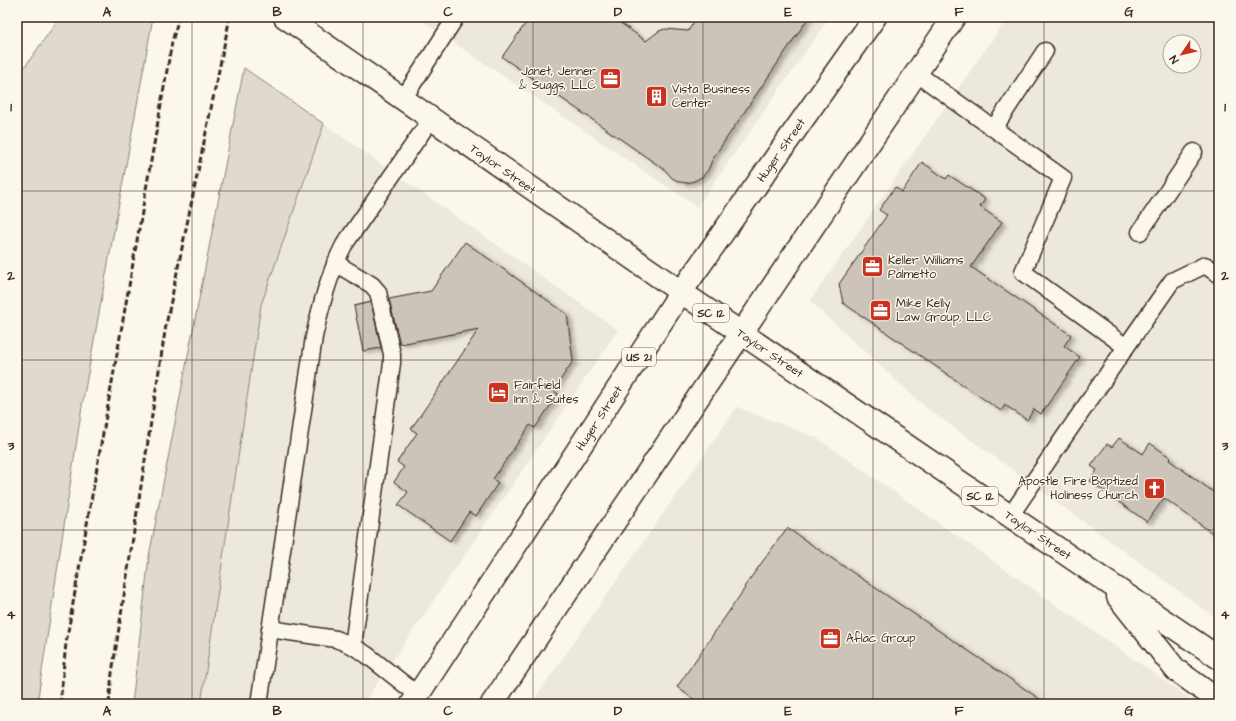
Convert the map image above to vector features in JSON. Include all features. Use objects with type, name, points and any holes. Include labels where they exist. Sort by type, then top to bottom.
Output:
[{"type":"main road","name":"Taylor Street","points":[[285,17],[681,292],[1219,658]]},
{"type":"main road","name":"Huger Street","points":[[415,699],[681,292],[875,17]]},
{"type":"main road","points":[[492,704],[954,17]]},
{"type":"main road","points":[[1106,582],[1176,670],[1219,701]]},
{"type":"lane","points":[[403,99],[456,17]]},
{"type":"lane","points":[[994,128],[1045,51]]},
{"type":"lane","points":[[916,73],[1063,178],[1023,272],[1126,347]]},
{"type":"lane","points":[[259,704],[314,337],[322,302],[335,262],[344,245],[431,119]]},
{"type":"lane","points":[[1140,232],[1194,152]]},
{"type":"lane","points":[[335,262],[372,285],[378,292],[392,354],[353,646]]},
{"type":"lane","points":[[1010,516],[1172,281],[1205,265],[1219,275]]},
{"type":"lane","points":[[270,629],[336,639],[353,646],[367,655],[415,699]]},
{"type":"shaded area","points":[[60,17],[153,17],[82,406],[37,704],[17,704],[17,78]]},
{"type":"shaded area","name":"Vista Business Center","points":[[416,17],[830,17],[697,207]]},
{"type":"shaded area","points":[[1008,17],[1219,17],[1219,620],[924,406],[810,301]]},
{"type":"shaded area","points":[[244,68],[324,124],[261,305],[201,704],[132,704],[149,556]]},
{"type":"shaded area","points":[[324,124],[618,330],[363,704],[201,704],[261,305]]},
{"type":"shaded area","points":[[737,407],[817,438],[1198,704],[531,704]]},
{"type":"building","name":"Vista Business Center","points":[[530,17],[612,17],[646,41],[659,31],[665,29],[688,31],[697,17],[809,17],[713,158],[708,170],[702,177],[687,183],[680,182],[672,178],[665,170],[502,57]]},
{"type":"building","points":[[922,162],[946,179],[949,175],[985,199],[980,207],[1002,222],[971,267],[1071,335],[1064,346],[1080,357],[1041,414],[1034,409],[1027,420],[1005,405],[1001,411],[843,303],[839,284],[887,215],[879,210],[895,187],[902,192]]},
{"type":"building","name":"Fairfield Inn & Suites","points":[[465,242],[567,314],[573,361],[553,391],[558,394],[535,428],[530,425],[493,479],[498,483],[476,516],[469,512],[450,541],[398,505],[408,492],[394,482],[404,467],[397,462],[417,433],[411,429],[479,329],[400,344],[389,299],[431,291]]},
{"type":"building","points":[[371,302],[381,348],[363,351],[354,306]]},
{"type":"building","name":"Apostle Fire Baptized Holiness Church","points":[[1119,438],[1143,454],[1150,443],[1171,458],[1169,460],[1219,496],[1219,538],[1164,498],[1147,522],[1090,481],[1097,470],[1091,466],[1107,444],[1112,447]]},
{"type":"building","name":"Aflac Group","points":[[787,528],[1047,704],[700,704],[677,687],[745,588],[744,587]]},
{"type":"railway","points":[[60,704],[66,643],[172,42],[179,17]]},
{"type":"railway","points":[[109,704],[112,673],[166,325],[230,17]]},
{"type":"place","name":"Janet, Jenner & Suggs, LLC","points":[[611,78]]},
{"type":"place","name":"Vista Business Center","points":[[657,96]]},
{"type":"place","name":"Keller Williams Palmetto","points":[[872,267]]},
{"type":"place","name":"Mike Kelly Law Group, LLC","points":[[880,310]]},
{"type":"place","name":"Fairfield Inn & Suites","points":[[499,392]]},
{"type":"place","name":"Apostle Fire Baptized Holiness Church","points":[[1154,488]]},
{"type":"place","name":"Aflac Group","points":[[830,638]]}]
